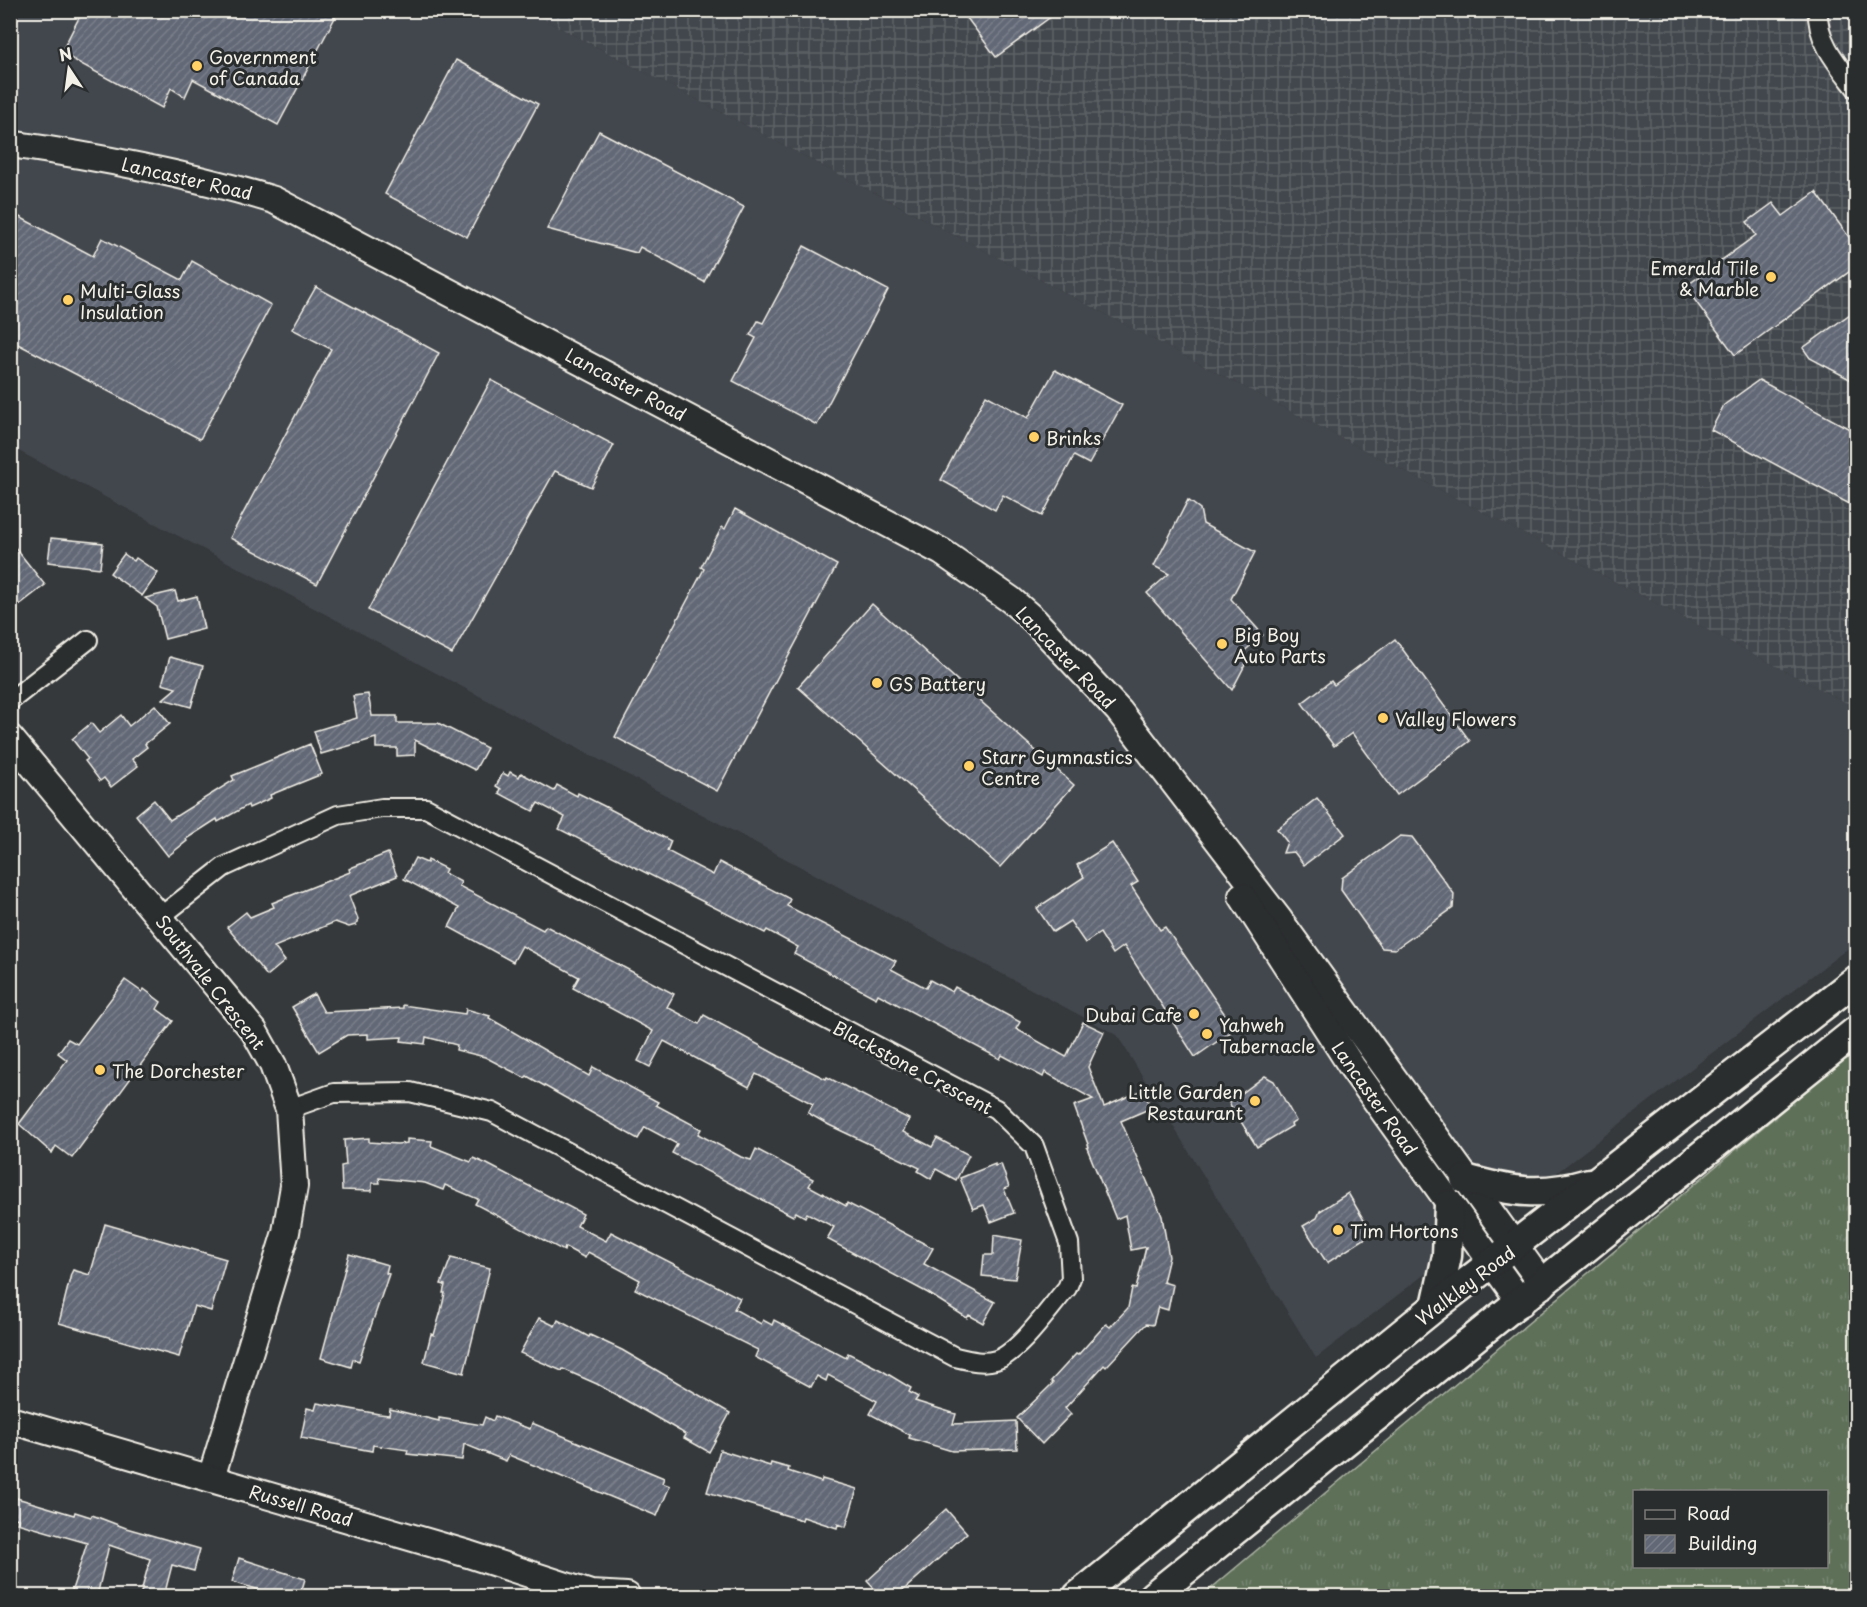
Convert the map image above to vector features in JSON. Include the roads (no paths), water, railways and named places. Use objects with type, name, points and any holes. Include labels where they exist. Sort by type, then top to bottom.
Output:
[{"type":"main road","name":"Walkley Road","points":[[1078,1596],[1436,1306],[1515,1248],[1597,1180],[1857,980]]},
{"type":"main road","points":[[1153,1596],[1857,1031]]},
{"type":"main road","points":[[1465,1179],[1501,1189],[1533,1193],[1564,1190],[1597,1180]]},
{"type":"main road","points":[[1436,1306],[1447,1256],[1449,1204]]},
{"type":"street","points":[[1818,10],[1817,19],[1829,53],[1857,88]]},
{"type":"street","name":"Lancaster Road","points":[[10,144],[129,163],[212,181],[274,200],[942,552],[1011,600],[1056,641],[1104,693],[1161,766],[1267,919],[1515,1248],[1532,1294]]},
{"type":"street","points":[[10,701],[88,640]]},
{"type":"street","name":"Southvale Crescent","points":[[10,738],[254,1030],[273,1065],[289,1109],[294,1186],[286,1232],[211,1478]]},
{"type":"street","name":"Blackstone Crescent","points":[[160,917],[224,867],[338,815],[382,807],[426,808],[996,1109],[1034,1146],[1070,1243],[1071,1278],[1067,1288],[1013,1350],[997,1360],[973,1362],[955,1357],[492,1112],[410,1092],[334,1093],[289,1109]]},
{"type":"street","name":"Lancaster Road","points":[[1267,919],[1352,1067],[1492,1265],[1532,1294]]},
{"type":"street","name":"Russell Road","points":[[10,1420],[511,1567],[593,1595],[627,1596]]},
{"type":"place","name":"Government of Canada","points":[[197,66]]},
{"type":"place","name":"Emerald Tile & Marble","points":[[1771,277]]},
{"type":"place","name":"Multi-Glass Insulation","points":[[68,300]]},
{"type":"place","name":"Brinks","points":[[1034,437]]},
{"type":"place","name":"Big Boy Auto Parts","points":[[1222,644]]},
{"type":"place","name":"GS Battery","points":[[877,683]]},
{"type":"place","name":"Valley Flowers","points":[[1383,718]]},
{"type":"place","name":"Starr Gymnastics Centre","points":[[969,766]]},
{"type":"place","name":"Dubai Cafe","points":[[1194,1014]]},
{"type":"place","name":"Yahweh Tabernacle","points":[[1207,1034]]},
{"type":"place","name":"The Dorchester","points":[[100,1070]]},
{"type":"place","name":"Little Garden Restaurant","points":[[1255,1101]]},
{"type":"place","name":"Tim Hortons","points":[[1338,1230]]}]
